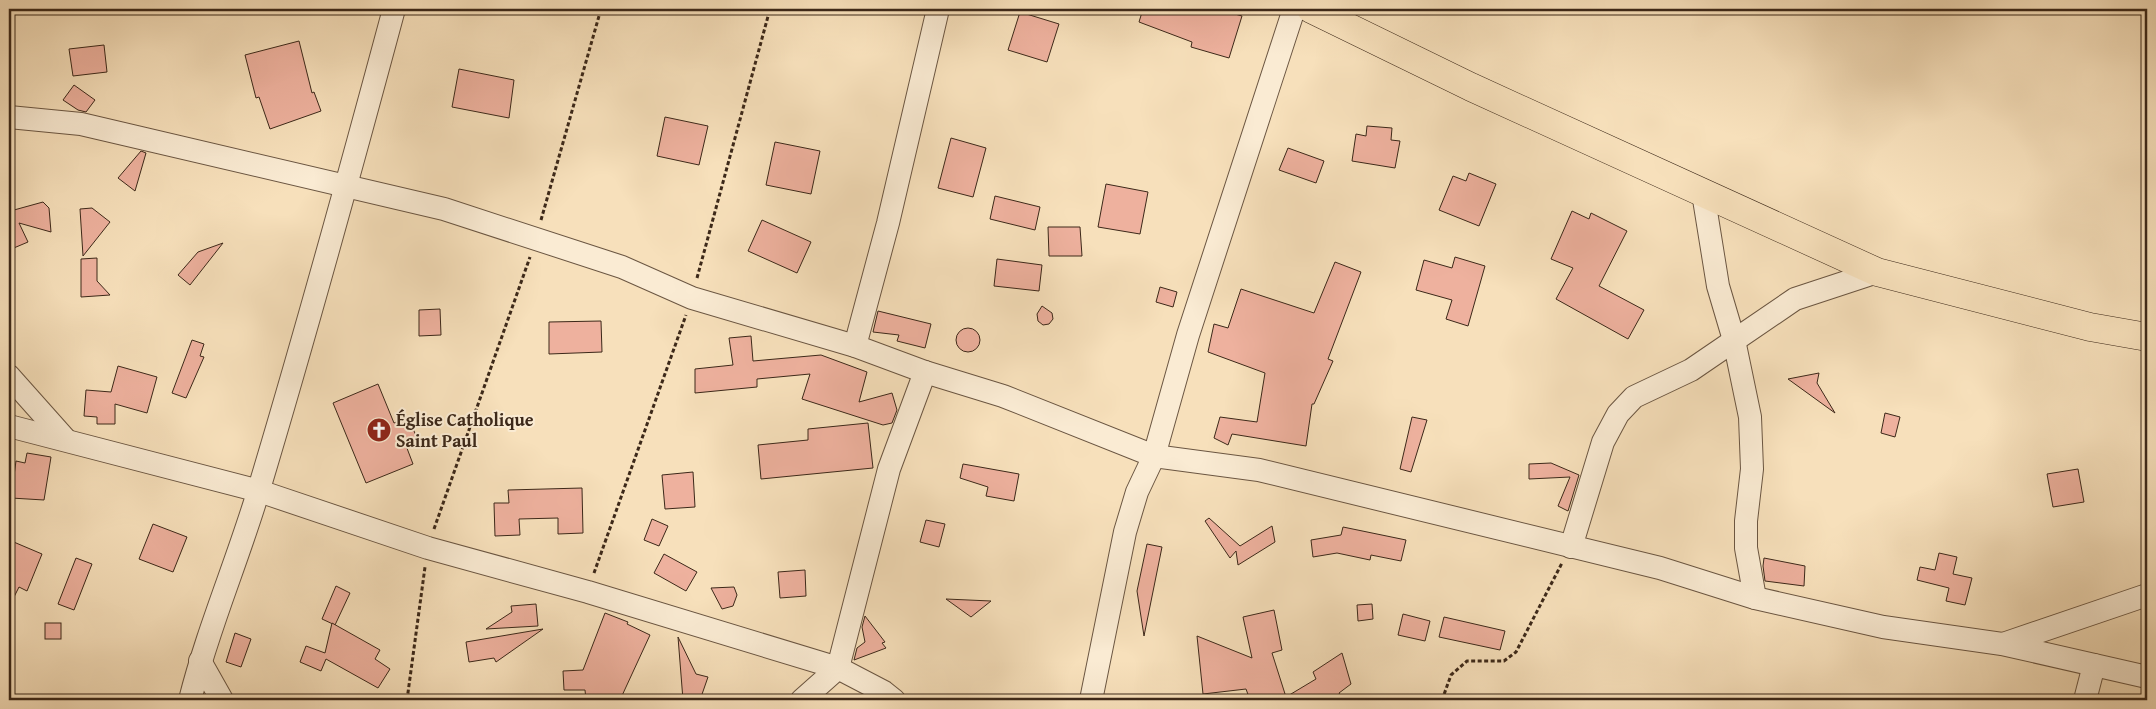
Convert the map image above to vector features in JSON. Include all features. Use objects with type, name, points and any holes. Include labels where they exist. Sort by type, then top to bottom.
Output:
[{"type":"main road","points":[[1311,9],[1480,91],[1877,272],[2090,327],[2147,337]]},
{"type":"street","points":[[190,700],[200,660],[258,492],[346,187],[394,9]]},
{"type":"street","points":[[855,346],[888,223],[938,9]]},
{"type":"street","points":[[1091,700],[1125,532],[1137,492],[1154,456],[1188,335],[1294,9]]},
{"type":"street","points":[[9,117],[81,124],[444,209],[622,267],[692,298],[855,346],[925,372],[1003,396],[1154,456],[1259,470],[1660,568],[1755,598],[1883,627],[2002,644],[2147,677]]},
{"type":"street","points":[[1703,193],[1718,286],[1734,340],[1750,416],[1752,469],[1746,521],[1746,548],[1755,598]]},
{"type":"street","points":[[1571,547],[1603,442],[1618,414],[1634,397],[1691,370],[1795,298],[1877,272]]},
{"type":"street","points":[[802,700],[838,668],[889,469],[925,372]]},
{"type":"street","points":[[9,376],[66,440]]},
{"type":"street","points":[[9,426],[258,492],[428,548],[588,592],[838,668],[884,692],[894,700]]},
{"type":"street","points":[[2002,644],[2147,595]]},
{"type":"street","points":[[200,660],[222,700]]},
{"type":"street","points":[[2085,700],[2094,665]]},
{"type":"path","points":[[407,700],[428,548],[536,238],[601,9]]},
{"type":"path","points":[[1442,700],[1451,675],[1467,662],[1504,661],[1516,652],[1571,547]]},
{"type":"building","points":[[1143,9],[1217,9],[1242,16],[1229,58],[1191,47],[1192,42],[1139,22]]},
{"type":"building","points":[[1020,12],[1059,24],[1047,62],[1008,50]]},
{"type":"building","points":[[299,41],[312,93],[314,92],[321,111],[270,129],[259,97],[256,98],[245,55]]},
{"type":"building","points":[[104,45],[107,72],[73,76],[69,49]]},
{"type":"building","points":[[459,69],[514,80],[509,118],[452,107]]},
{"type":"building","points":[[74,85],[95,100],[86,112],[78,110],[63,100]]},
{"type":"building","points":[[665,117],[708,126],[699,165],[657,156]]},
{"type":"building","points":[[1367,126],[1392,128],[1391,140],[1400,141],[1395,168],[1352,161],[1356,134],[1366,136]]},
{"type":"building","points":[[951,138],[986,148],[973,197],[938,188]]},
{"type":"building","points":[[775,142],[820,151],[811,194],[766,185]]},
{"type":"building","points":[[1288,148],[1324,161],[1316,183],[1279,170]]},
{"type":"building","points":[[141,151],[146,153],[135,191],[118,178]]},
{"type":"building","points":[[1469,173],[1496,184],[1479,226],[1439,210],[1453,176],[1466,181]]},
{"type":"building","points":[[1106,184],[1148,192],[1140,234],[1098,227]]},
{"type":"building","points":[[995,196],[1040,207],[1035,230],[990,219]]},
{"type":"building","points":[[9,199],[14,210],[43,202],[49,208],[51,232],[19,223],[28,242],[9,250]]},
{"type":"building","points":[[92,208],[110,222],[83,256],[80,209]]},
{"type":"building","points":[[1572,211],[1589,219],[1591,213],[1627,231],[1599,286],[1644,310],[1628,339],[1556,299],[1573,268],[1551,259]]},
{"type":"building","points":[[762,220],[811,242],[797,273],[748,251]]},
{"type":"building","points":[[1048,227],[1080,227],[1082,256],[1049,256]]},
{"type":"building","points":[[223,243],[190,285],[178,275],[198,252]]},
{"type":"building","points":[[1455,257],[1485,266],[1468,326],[1446,319],[1452,300],[1416,290],[1424,260],[1452,268]]},
{"type":"building","points":[[97,258],[97,281],[110,295],[81,297],[81,259]]},
{"type":"building","points":[[997,259],[1042,265],[1039,291],[994,286]]},
{"type":"building","points":[[1335,262],[1361,272],[1328,359],[1333,361],[1314,404],[1312,404],[1306,446],[1232,434],[1228,445],[1214,438],[1220,417],[1257,422],[1265,373],[1208,352],[1214,324],[1228,328],[1241,289],[1314,313]]},
{"type":"building","points":[[1160,287],[1177,292],[1173,307],[1156,302]]},
{"type":"building","points":[[1042,306],[1052,313],[1053,319],[1049,324],[1043,325],[1038,321],[1037,314]]},
{"type":"building","points":[[440,309],[441,335],[419,336],[419,310]]},
{"type":"building","points":[[878,311],[931,324],[925,348],[897,341],[899,335],[873,332]]},
{"type":"building","points":[[601,321],[602,352],[549,354],[549,322]]},
{"type":"building","points":[[968,328],[977,331],[980,340],[977,349],[968,352],[959,349],[956,340],[959,331]]},
{"type":"building","points":[[751,336],[753,361],[821,355],[867,372],[859,402],[892,393],[897,410],[892,423],[883,425],[802,399],[810,374],[757,379],[757,387],[695,393],[695,369],[733,365],[729,338]]},
{"type":"building","points":[[192,340],[204,344],[200,356],[204,357],[186,398],[172,393]]},
{"type":"building","points":[[118,366],[157,377],[147,413],[115,404],[115,424],[97,424],[97,417],[84,416],[86,390],[111,392]]},
{"type":"building","points":[[1819,373],[1817,383],[1835,413],[1788,379]]},
{"type":"building","name":"Église Catholique Saint Paul","points":[[378,384],[394,423],[408,417],[417,438],[405,443],[413,464],[366,483],[333,403]]},
{"type":"building","points":[[1885,413],[1900,417],[1895,437],[1881,433]]},
{"type":"building","points":[[1412,417],[1427,420],[1411,472],[1400,469]]},
{"type":"building","points":[[868,423],[873,468],[761,479],[758,445],[808,440],[808,429]]},
{"type":"building","points":[[27,453],[51,457],[44,500],[11,498],[16,461],[25,463]]},
{"type":"building","points":[[1551,463],[1579,475],[1568,511],[1558,506],[1570,477],[1529,479],[1529,464]]},
{"type":"building","points":[[963,464],[1019,474],[1014,501],[986,496],[988,487],[960,478]]},
{"type":"building","points":[[2078,469],[2084,502],[2053,507],[2047,474]]},
{"type":"building","points":[[693,472],[695,507],[665,509],[662,475]]},
{"type":"building","points":[[582,488],[583,533],[558,534],[558,518],[519,519],[520,535],[495,536],[494,503],[509,503],[508,490]]},
{"type":"building","points":[[1209,518],[1240,546],[1272,526],[1275,542],[1238,565],[1236,551],[1230,558],[1205,521]]},
{"type":"building","points":[[652,519],[668,526],[659,546],[644,540]]},
{"type":"building","points":[[926,520],[945,524],[939,547],[920,542]]},
{"type":"building","points":[[153,524],[187,537],[173,572],[139,559]]},
{"type":"building","points":[[1343,527],[1406,540],[1401,561],[1371,555],[1370,560],[1337,553],[1313,557],[1311,540],[1341,535]]},
{"type":"building","points":[[9,540],[42,554],[27,591],[19,587],[9,607]]},
{"type":"building","points":[[1147,544],[1162,547],[1144,636],[1137,591]]},
{"type":"building","points":[[1939,553],[1957,557],[1953,574],[1972,578],[1965,605],[1946,601],[1949,588],[1917,580],[1920,567],[1935,570]]},
{"type":"building","points":[[664,554],[697,572],[686,591],[654,573]]},
{"type":"building","points":[[76,558],[92,564],[74,610],[58,604]]},
{"type":"building","points":[[1764,558],[1805,566],[1804,586],[1765,581]]},
{"type":"building","points":[[805,570],[806,596],[780,598],[778,572]]},
{"type":"building","points":[[336,586],[350,593],[335,625],[322,619]]},
{"type":"building","points":[[734,587],[737,595],[733,606],[722,609],[711,588]]},
{"type":"building","points":[[946,599],[991,601],[971,617]]},
{"type":"building","points":[[536,604],[538,626],[486,629],[512,612],[511,606]]},
{"type":"building","points":[[1372,604],[1373,619],[1358,621],[1357,605]]},
{"type":"building","points":[[1274,610],[1282,650],[1272,653],[1286,697],[1316,679],[1313,672],[1342,653],[1351,684],[1339,693],[1343,700],[1250,700],[1246,689],[1203,694],[1197,636],[1252,658],[1243,617]]},
{"type":"building","points":[[605,613],[628,622],[627,624],[650,635],[620,700],[586,700],[585,690],[564,690],[563,671],[583,670]]},
{"type":"building","points":[[1403,614],[1430,621],[1425,641],[1398,635]]},
{"type":"building","points":[[865,616],[885,642],[882,643],[886,648],[854,660],[857,648],[865,642],[862,627]]},
{"type":"building","points":[[1444,617],[1505,631],[1500,650],[1439,637]]},
{"type":"building","points":[[45,623],[61,623],[61,639],[45,639]]},
{"type":"building","points":[[332,623],[380,650],[375,659],[390,669],[378,688],[326,659],[321,671],[300,662],[306,646],[325,653]]},
{"type":"building","points":[[543,629],[496,662],[494,658],[469,662],[466,642]]},
{"type":"building","points":[[235,633],[251,639],[241,667],[226,662]]},
{"type":"building","points":[[678,637],[696,674],[708,677],[700,700],[683,700]]},
{"type":"place","name":"Église Catholique Saint Paul","points":[[379,430]]}]
